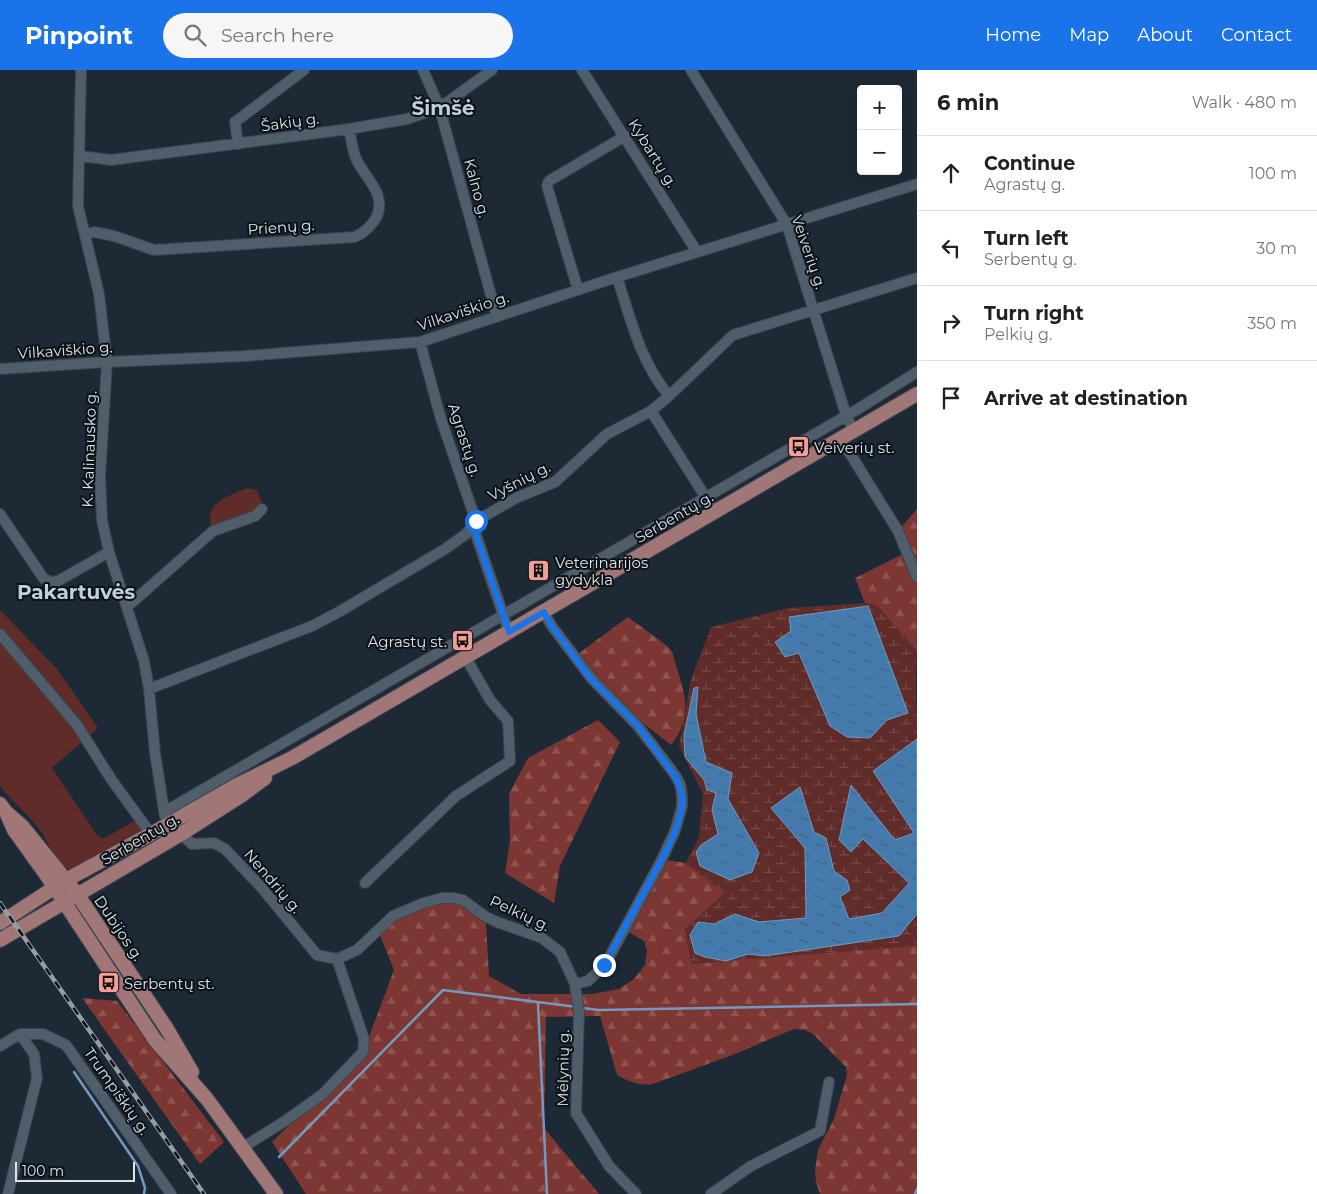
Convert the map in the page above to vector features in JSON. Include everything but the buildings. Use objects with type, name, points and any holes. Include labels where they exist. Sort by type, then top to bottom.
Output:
[{"type":"main road","name":"Serbentų g.","points":[[0,923],[60,884],[151,834],[165,819],[292,758],[917,394]]},
{"type":"main road","name":"Serbentų g.","points":[[0,940],[180,834],[242,795],[292,758]]},
{"type":"main road","name":"Dubijos g.","points":[[3,808],[14,830],[60,884],[77,894],[167,1029],[207,1099]]},
{"type":"main road","name":"Dubijos g.","points":[[60,884],[64,902],[156,1040],[207,1099],[276,1194]]},
{"type":"street","points":[[238,144],[235,122],[304,70]]},
{"type":"street","name":"Kalno g.","points":[[423,70],[439,106],[497,316]]},
{"type":"street","name":"Šakių g.","points":[[80,156],[111,160],[348,129],[407,119],[452,99],[492,70]]},
{"type":"street","name":"Kybartų g.","points":[[582,70],[697,252]]},
{"type":"street","name":"Veiverių g.","points":[[690,70],[787,226],[846,415],[854,431]]},
{"type":"street","name":"K. Kalinausko g.","points":[[78,71],[80,156],[78,206],[102,308],[107,362],[100,477],[102,520],[109,552],[144,661],[165,819]]},
{"type":"street","name":"Prienų g.","points":[[86,234],[94,232],[114,236],[154,250],[355,237],[370,227],[376,218],[380,205],[376,191],[355,157],[348,129]]},
{"type":"street","points":[[578,290],[548,186],[549,181],[624,136]]},
{"type":"street","name":"Vilkaviškio g.","points":[[0,369],[245,356],[420,342],[617,277],[787,226],[917,184]]},
{"type":"street","points":[[617,277],[642,355],[669,396]]},
{"type":"street","name":"Vyšnių g.","points":[[149,689],[320,622],[445,549],[466,534],[476,521],[516,498],[555,482],[607,434],[651,411],[733,335],[917,278]]},
{"type":"street","name":"Agrastų g.","points":[[420,342],[441,419],[476,521],[475,532],[509,632]]},
{"type":"street","points":[[165,819],[502,615],[917,372]]},
{"type":"street","points":[[651,411],[715,512]]},
{"type":"street","points":[[839,440],[851,455],[898,530],[917,576]]},
{"type":"street","points":[[127,607],[214,531],[255,516],[262,509]]},
{"type":"street","points":[[0,514],[44,579],[48,581],[58,582],[109,552]]},
{"type":"street","points":[[544,612],[551,625],[590,678],[637,725],[657,751],[680,784],[682,796],[680,816],[661,860],[604,965],[588,981],[575,984]]},
{"type":"street","points":[[0,634],[77,725],[111,779],[151,834]]},
{"type":"street","points":[[365,883],[456,796],[510,761],[508,721],[490,700],[466,658]]},
{"type":"street","name":"Nendrių g.","points":[[180,834],[192,844],[214,843],[224,849],[262,887],[317,955],[337,959]]},
{"type":"street","name":"Pelkių g.","points":[[337,959],[357,950],[393,916],[423,903],[442,898],[454,898],[463,900],[497,922],[542,938],[560,952],[575,984]]},
{"type":"street","points":[[242,1148],[285,1121],[322,1094],[363,1052],[364,1039],[337,959]]},
{"type":"street","name":"Mėlynių g.","points":[[575,984],[579,1012],[576,1113],[609,1166],[636,1194]]},
{"type":"street","points":[[0,1046],[20,1034],[34,1054],[37,1078],[8,1194]]},
{"type":"street","name":"Trumpiškių g.","points":[[20,1034],[43,1034],[66,1045],[171,1194]]},
{"type":"street","points":[[711,1194],[751,1166],[820,1131],[830,1082]]},
{"type":"green space","points":[[247,488],[257,490],[263,506],[262,509],[213,531],[210,514],[213,507],[224,498]]},
{"type":"green space","points":[[917,509],[917,651],[877,606],[865,603],[855,578],[907,552],[898,531]]},
{"type":"green space","points":[[865,603],[877,605],[917,651],[917,739],[873,771],[914,833],[895,840],[863,839],[910,884],[882,913],[849,919],[840,897],[850,890],[847,880],[834,871],[826,838],[814,832],[805,802],[771,808],[805,848],[806,918],[759,922],[735,914],[714,924],[698,922],[726,961],[748,954],[765,956],[899,937],[917,914],[917,944],[916,946],[691,964],[685,929],[725,893],[686,863],[699,837],[703,794],[679,746],[691,679],[711,627],[788,608]],"holes":[[[789,617],[908,713],[887,719],[870,738],[830,726],[799,652],[775,642],[791,631]],[[698,687],[696,714],[706,762],[732,773],[728,799],[759,853],[701,845],[718,834],[712,810],[717,793],[707,790],[704,780],[685,757],[684,735],[694,688]]]},
{"type":"green space","points":[[0,610],[57,669],[98,728],[52,768],[97,835],[103,839],[136,820],[144,833],[74,871],[62,865],[44,835],[0,786]]},
{"type":"green space","points":[[628,617],[668,647],[673,654],[683,689],[685,708],[682,727],[671,745],[643,723],[594,675],[578,654]]},
{"type":"green space","points":[[598,720],[620,742],[560,866],[554,903],[505,873],[510,841],[509,794],[528,758]]},
{"type":"green space","points":[[666,860],[686,863],[725,893],[685,929],[916,946],[917,944],[917,1194],[820,1194],[815,1170],[818,1150],[834,1119],[847,1075],[846,1067],[813,1034],[805,1030],[794,1029],[735,1054],[653,1084],[639,1084],[617,1075],[600,1016],[546,1017],[544,1128],[599,1194],[306,1194],[272,1142],[363,1053],[394,970],[379,933],[398,917],[438,901],[452,901],[460,904],[486,924],[489,976],[521,994],[592,994],[619,989],[634,979],[645,965],[647,950],[644,941],[627,931]]},
{"type":"green space","points":[[82,998],[117,1001],[224,1142],[200,1164]]},
{"type":"water","points":[[868,606],[908,713],[887,720],[870,738],[847,737],[830,726],[799,653],[785,657],[775,642],[791,631],[789,617]]},
{"type":"water","points":[[698,687],[696,714],[706,762],[732,773],[728,799],[759,853],[752,872],[730,880],[700,866],[696,852],[701,845],[718,834],[712,810],[716,793],[707,790],[704,780],[685,757],[684,735],[694,688]]},
{"type":"water","points":[[917,739],[917,914],[899,936],[765,956],[748,954],[726,961],[695,953],[690,935],[698,922],[714,924],[735,914],[759,922],[806,918],[805,848],[771,808],[800,787],[814,832],[826,838],[834,871],[847,880],[850,890],[840,897],[849,919],[882,913],[909,883],[863,839],[851,852],[839,840],[851,785],[895,840],[914,833],[873,771]]},
{"type":"waterway","points":[[279,1157],[443,990],[577,1007]]},
{"type":"waterway","points":[[538,1003],[547,1194]]},
{"type":"waterway","points":[[582,1008],[599,1010],[917,1004]]},
{"type":"waterway","points":[[74,1072],[138,1166],[145,1188],[144,1194]]},
{"type":"waterway","points":[[915,1194],[917,1189]]},
{"type":"railway","points":[[0,903],[204,1194]]},
{"type":"place","name":"Veiverių st.","points":[[798,447]]},
{"type":"place","name":"Veterinarijos gydykla","points":[[539,571]]},
{"type":"place","name":"Agrastų st.","points":[[463,641]]},
{"type":"place","name":"Serbentų st.","points":[[108,983]]},
{"type":"district","name":"Šimšė","points":[[443,108]]},
{"type":"district","name":"Pakartuvės","points":[[76,592]]},
{"type":"route","points":[[476,521],[475,532],[509,632],[544,612],[551,625],[590,678],[637,725],[680,784],[682,806],[674,831],[661,860],[604,965]]}]
